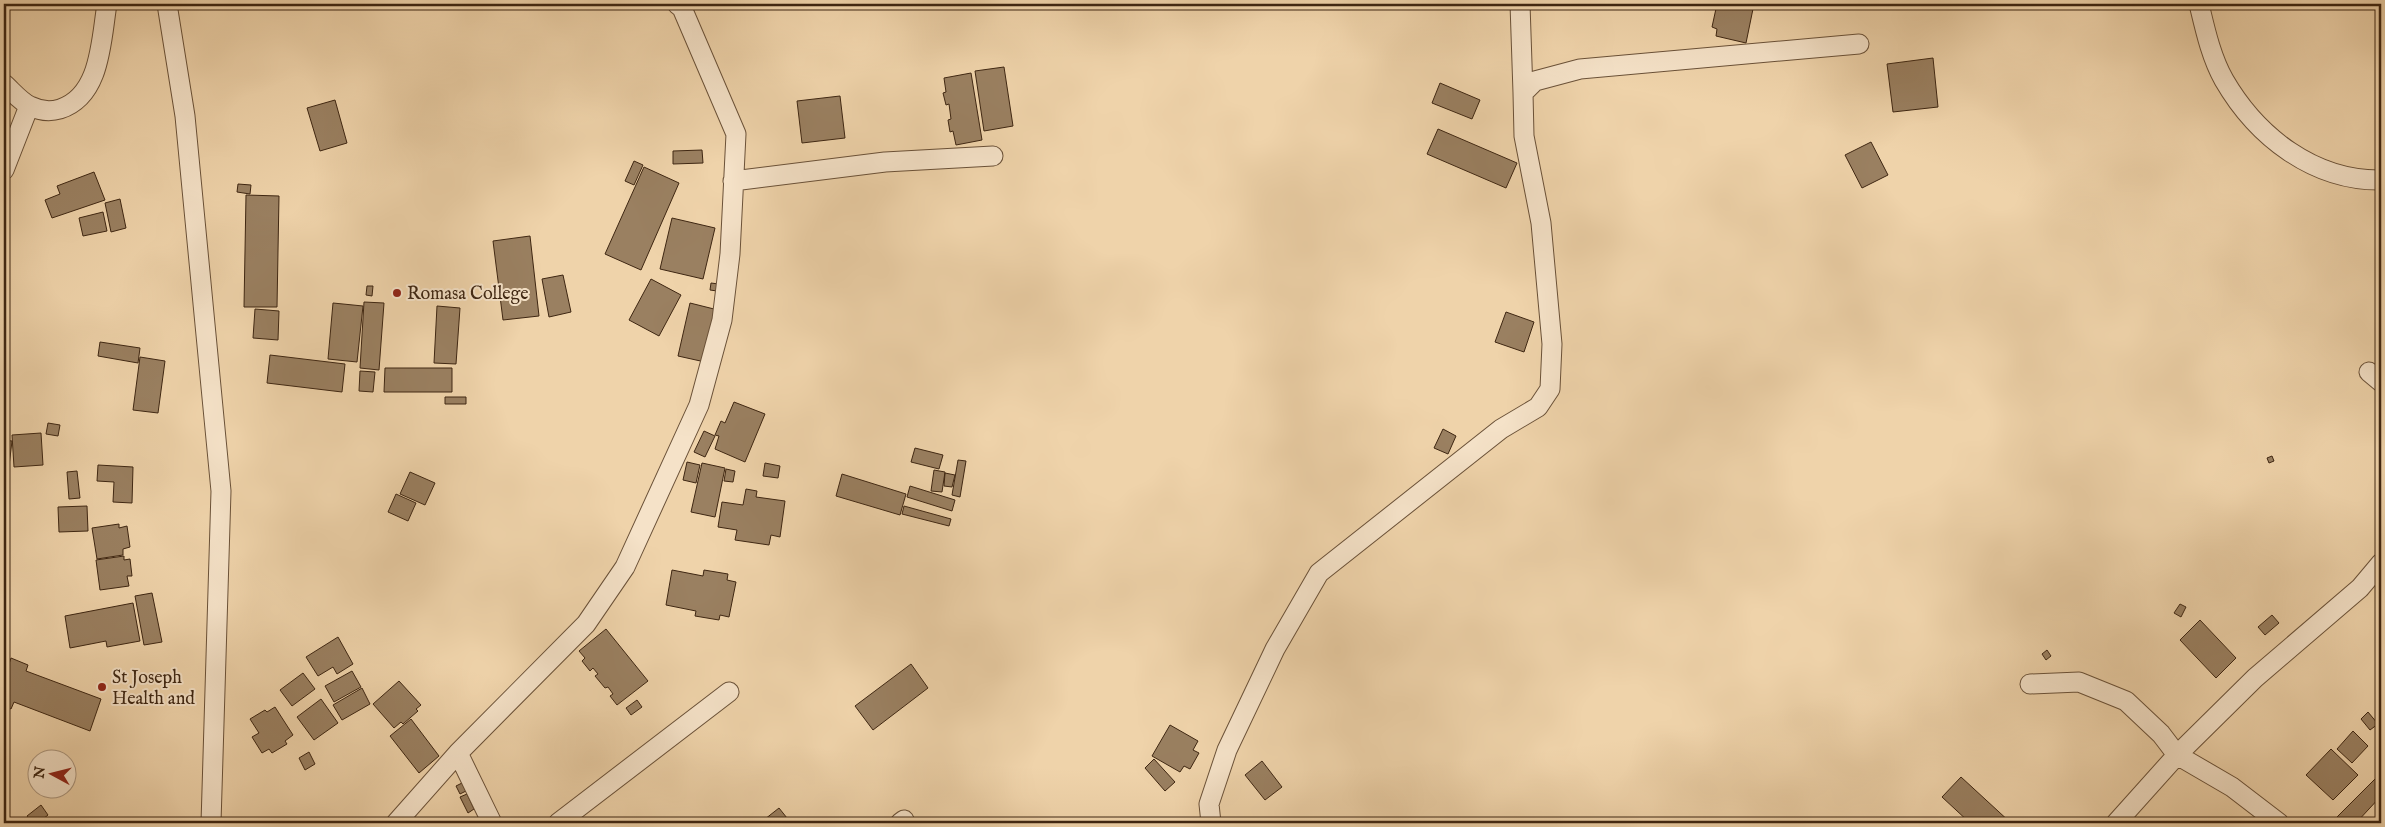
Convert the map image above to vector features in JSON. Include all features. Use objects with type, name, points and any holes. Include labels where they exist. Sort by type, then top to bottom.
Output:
[{"type":"street","points":[[4,84],[29,106],[50,112],[71,105],[84,92],[96,70],[107,4]]},
{"type":"street","points":[[167,4],[184,116],[221,491],[211,823]]},
{"type":"street","points":[[396,823],[458,753],[586,624],[625,567],[699,405],[722,320],[730,254],[736,134],[682,8],[677,4]]},
{"type":"street","points":[[1211,823],[1210,804],[1227,750],[1275,649],[1318,573],[1501,429],[1538,407],[1550,389],[1552,344],[1542,232],[1524,136],[1520,4]]},
{"type":"street","points":[[2200,4],[2212,51],[2223,79],[2244,110],[2271,137],[2301,160],[2333,174],[2360,180],[2381,180]]},
{"type":"street","points":[[1524,93],[1535,81],[1580,69],[1859,44]]},
{"type":"street","points":[[4,170],[29,106]]},
{"type":"street","points":[[734,181],[885,162],[993,156]]},
{"type":"street","points":[[2116,823],[2177,755],[2255,678],[2360,588],[2381,564]]},
{"type":"street","points":[[2030,684],[2079,682],[2126,701],[2161,734],[2177,755],[2232,787],[2279,823]]},
{"type":"street","points":[[558,823],[729,692]]},
{"type":"street","points":[[458,753],[492,823]]},
{"type":"building","points":[[4,4],[10,4],[4,20]]},
{"type":"building","points":[[35,4],[50,4],[50,7]]},
{"type":"building","points":[[1717,4],[1754,4],[1746,43],[1716,36],[1717,29],[1712,27]]},
{"type":"building","points":[[1933,58],[1938,107],[1893,112],[1887,64]]},
{"type":"building","points":[[1004,67],[1013,126],[984,131],[975,71]]},
{"type":"building","points":[[971,73],[982,140],[956,145],[953,131],[950,132],[948,120],[951,119],[949,104],[946,105],[943,93],[946,92],[944,78]]},
{"type":"building","points":[[1440,83],[1480,100],[1472,119],[1432,103]]},
{"type":"building","points":[[840,96],[845,138],[802,143],[797,101]]},
{"type":"building","points":[[335,100],[347,143],[320,151],[307,108]]},
{"type":"building","points":[[1438,129],[1517,163],[1506,188],[1427,154]]},
{"type":"building","points":[[1871,142],[1888,175],[1862,188],[1845,155]]},
{"type":"building","points":[[702,150],[703,163],[673,164],[673,151]]},
{"type":"building","points":[[634,161],[643,165],[634,185],[625,181]]},
{"type":"building","points":[[644,167],[679,183],[641,270],[605,254]]},
{"type":"building","points":[[94,172],[105,200],[52,218],[45,200],[60,194],[57,186]]},
{"type":"building","points":[[238,184],[251,185],[250,194],[237,192]]},
{"type":"building","points":[[246,195],[279,196],[277,307],[244,307]]},
{"type":"building","points":[[120,199],[126,228],[111,232],[105,203]]},
{"type":"building","points":[[103,212],[107,231],[83,236],[79,218]]},
{"type":"building","points":[[672,218],[715,228],[703,279],[660,269]]},
{"type":"building","points":[[530,236],[539,316],[503,320],[493,241]]},
{"type":"building","points":[[563,275],[571,312],[549,317],[542,279]]},
{"type":"building","points":[[651,279],[681,295],[659,336],[629,320]]},
{"type":"building","points":[[711,283],[726,285],[724,292],[710,290]]},
{"type":"building","points":[[367,286],[373,286],[372,296],[366,295]]},
{"type":"building","points":[[364,302],[384,303],[379,370],[360,368]]},
{"type":"building","points":[[333,303],[363,306],[357,362],[328,359]]},
{"type":"building","points":[[690,303],[718,310],[705,362],[678,356]]},
{"type":"building","points":[[437,306],[460,308],[456,364],[434,363]]},
{"type":"building","points":[[255,309],[279,311],[278,340],[253,338]]},
{"type":"building","points":[[1506,312],[1534,322],[1524,352],[1495,342]]},
{"type":"building","points":[[100,342],[140,348],[138,363],[98,356]]},
{"type":"building","points":[[270,355],[345,364],[342,392],[267,383]]},
{"type":"building","points":[[140,357],[165,361],[158,413],[133,410]]},
{"type":"building","points":[[385,368],[452,368],[452,392],[384,392]]},
{"type":"building","points":[[360,371],[375,372],[373,392],[359,391]]},
{"type":"building","points":[[445,397],[466,397],[466,404],[445,404]]},
{"type":"building","points":[[734,402],[765,414],[745,462],[715,449],[719,436],[715,435],[721,421],[725,423]]},
{"type":"building","points":[[48,423],[60,425],[58,436],[46,434]]},
{"type":"building","points":[[1443,429],[1456,436],[1448,454],[1434,448]]},
{"type":"building","points":[[704,431],[715,436],[705,457],[694,452]]},
{"type":"building","points":[[41,433],[43,465],[14,467],[12,435]]},
{"type":"building","points":[[4,440],[12,441],[9,466],[4,466]]},
{"type":"building","points":[[915,448],[943,455],[939,469],[911,462]]},
{"type":"building","points":[[2272,456],[2274,461],[2269,463],[2267,458]]},
{"type":"building","points":[[958,460],[966,461],[960,497],[952,495]]},
{"type":"building","points":[[687,462],[700,465],[696,483],[683,480]]},
{"type":"building","points":[[702,463],[725,468],[715,517],[691,512]]},
{"type":"building","points":[[765,463],[780,466],[778,478],[763,476]]},
{"type":"building","points":[[98,465],[133,467],[132,503],[113,502],[114,482],[97,481]]},
{"type":"building","points":[[726,469],[735,471],[733,482],[724,481]]},
{"type":"building","points":[[934,470],[945,472],[942,492],[931,491]]},
{"type":"building","points":[[77,471],[80,498],[69,499],[67,472]]},
{"type":"building","points":[[410,472],[435,483],[425,505],[400,494]]},
{"type":"building","points":[[945,473],[955,475],[952,487],[944,486]]},
{"type":"building","points":[[842,474],[906,494],[900,515],[836,496]]},
{"type":"building","points":[[910,486],[955,500],[952,511],[907,497]]},
{"type":"building","points":[[746,489],[757,491],[756,497],[785,501],[780,537],[771,535],[769,545],[735,540],[737,530],[718,527],[722,502],[743,505]]},
{"type":"building","points":[[396,494],[416,503],[408,521],[388,512]]},
{"type":"building","points":[[87,506],[88,531],[59,532],[58,507]]},
{"type":"building","points":[[904,506],[951,519],[949,526],[902,514]]},
{"type":"building","points":[[119,524],[119,528],[127,526],[130,547],[123,549],[123,555],[97,559],[92,528]]},
{"type":"building","points":[[124,556],[124,560],[130,559],[132,576],[127,576],[129,586],[100,590],[96,560]]},
{"type":"building","points":[[672,570],[703,576],[704,570],[728,574],[727,580],[736,582],[729,617],[720,615],[719,620],[695,616],[696,611],[666,605]]},
{"type":"building","points":[[152,593],[162,642],[144,645],[135,596]]},
{"type":"building","points":[[133,603],[140,641],[107,647],[106,641],[70,648],[65,616]]},
{"type":"building","points":[[2180,604],[2186,607],[2181,617],[2174,613]]},
{"type":"building","points":[[2272,615],[2279,623],[2265,635],[2258,627]]},
{"type":"building","points":[[2200,620],[2236,658],[2216,678],[2180,640]]},
{"type":"building","points":[[606,629],[648,681],[617,705],[610,696],[613,694],[608,687],[605,688],[595,676],[598,674],[593,668],[590,671],[582,661],[585,658],[579,651]]},
{"type":"building","points":[[338,637],[353,664],[337,674],[333,667],[318,676],[306,657]]},
{"type":"building","points":[[2047,650],[2051,656],[2046,660],[2042,654]]},
{"type":"building","points":[[11,658],[28,665],[26,671],[101,699],[90,731],[14,702],[11,709],[4,706],[4,663],[9,664]]},
{"type":"building","points":[[911,664],[928,688],[873,730],[855,706]]},
{"type":"building","points":[[352,671],[361,687],[334,702],[325,686]]},
{"type":"building","points":[[303,673],[315,689],[292,706],[280,690]]},
{"type":"building","points":[[399,681],[421,705],[416,709],[418,711],[403,724],[401,722],[394,728],[373,704]]},
{"type":"building","points":[[362,688],[370,704],[342,720],[333,705]]},
{"type":"building","points":[[321,699],[338,723],[314,740],[297,717]]},
{"type":"building","points":[[637,700],[642,707],[631,715],[626,708]]},
{"type":"building","points":[[275,707],[293,735],[285,741],[287,744],[272,753],[269,749],[262,753],[252,737],[259,733],[250,719],[265,710],[267,712]]},
{"type":"building","points":[[2368,712],[2378,724],[2370,730],[2361,719]]},
{"type":"building","points":[[411,719],[439,756],[419,773],[390,736]]},
{"type":"building","points":[[1170,725],[1198,741],[1193,750],[1199,753],[1190,769],[1184,766],[1180,772],[1152,756]]},
{"type":"building","points":[[2381,729],[2381,741],[2375,735]]},
{"type":"building","points":[[2353,731],[2368,746],[2352,763],[2337,749]]},
{"type":"building","points":[[2331,749],[2358,775],[2333,800],[2306,775]]},
{"type":"building","points":[[309,752],[315,764],[305,770],[299,758]]},
{"type":"building","points":[[1154,759],[1175,782],[1165,791],[1145,768]]},
{"type":"building","points":[[1262,761],[1282,787],[1265,800],[1245,775]]},
{"type":"building","points":[[2381,773],[2381,796],[2356,823],[2338,823],[2335,819]]},
{"type":"building","points":[[1961,777],[2011,823],[1970,823],[1942,797]]},
{"type":"building","points":[[462,783],[466,791],[460,794],[456,786]]},
{"type":"building","points":[[467,794],[474,809],[468,813],[460,797]]},
{"type":"building","points":[[41,805],[48,815],[38,823],[32,823],[27,816]]},
{"type":"building","points":[[779,808],[791,823],[760,823]]},
{"type":"place","name":"Romasa College","points":[[397,293]]},
{"type":"place","name":"St Joseph Health and","points":[[102,687]]}]
